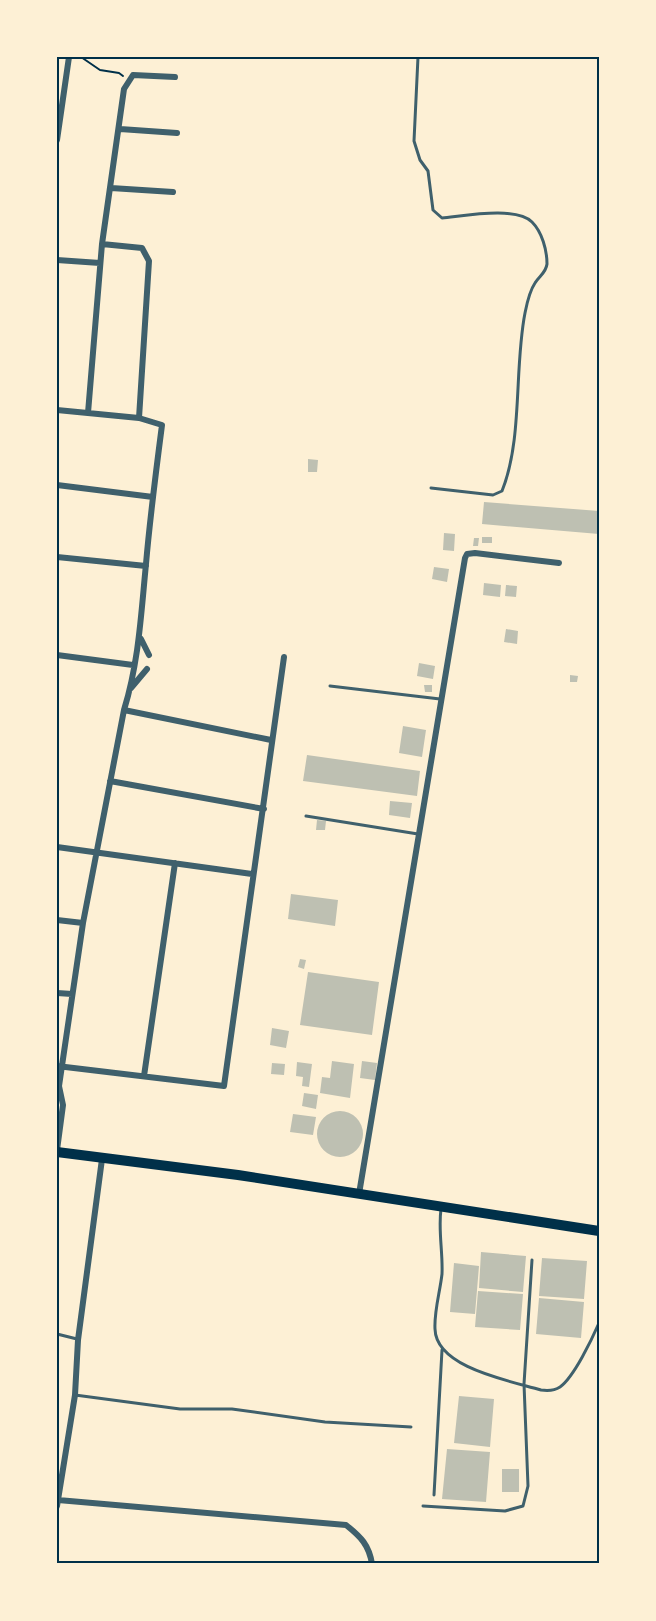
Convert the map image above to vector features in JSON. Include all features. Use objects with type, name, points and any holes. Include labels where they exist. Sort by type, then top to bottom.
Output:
[{"type":"main road","points":[[57,1151],[102,1159],[238,1175],[441,1209],[599,1231]]},
{"type":"street","points":[[57,140],[60,94],[69,57]]},
{"type":"street","points":[[88,413],[102,244],[124,89],[133,75],[175,77]]},
{"type":"street","points":[[120,129],[177,133]]},
{"type":"street","points":[[111,188],[172,192]]},
{"type":"street","points":[[102,244],[142,248],[149,261],[139,418]]},
{"type":"street","points":[[57,260],[100,263]]},
{"type":"street","points":[[57,410],[139,418],[162,425],[146,566],[141,637],[133,665],[131,688],[124,710],[82,923],[60,1066],[58,1087],[63,1105],[57,1151]]},
{"type":"street","points":[[57,485],[153,497]]},
{"type":"street","points":[[359,1195],[467,554],[559,563]]},
{"type":"street","points":[[57,557],[146,566]]},
{"type":"street","points":[[141,637],[149,655]]},
{"type":"street","points":[[57,654],[133,665]]},
{"type":"street","points":[[60,1066],[224,1086],[284,657]]},
{"type":"street","points":[[131,688],[147,669]]},
{"type":"street","points":[[124,710],[271,740]]},
{"type":"street","points":[[110,781],[264,809]]},
{"type":"street","points":[[57,847],[252,874]]},
{"type":"street","points":[[144,1076],[176,863]]},
{"type":"street","points":[[57,920],[82,923]]},
{"type":"street","points":[[57,993],[72,994]]},
{"type":"street","points":[[102,1159],[78,1340],[75,1395],[58,1503],[346,1525],[360,1536],[369,1550],[372,1564]]},
{"type":"lane","points":[[418,57],[414,141],[420,160],[428,171],[433,210],[442,218],[512,214],[524,216],[534,223],[546,249],[546,270],[529,294],[524,315],[516,414],[502,491],[493,495],[431,488]]},
{"type":"lane","points":[[330,686],[442,699]]},
{"type":"lane","points":[[306,816],[420,835]]},
{"type":"lane","points":[[434,1495],[442,1350],[435,1330],[442,1272],[441,1209]]},
{"type":"lane","points":[[423,1506],[505,1511],[523,1506],[528,1486],[524,1384],[532,1260]]},
{"type":"lane","points":[[442,1350],[474,1369],[548,1391],[561,1386],[592,1339],[599,1323]]},
{"type":"lane","points":[[57,1334],[78,1340]]},
{"type":"lane","points":[[75,1395],[180,1409],[232,1409],[325,1422],[411,1427]]},
{"type":"path","points":[[81,57],[100,70],[119,73],[128,80]]},
{"type":"building","points":[[308,459],[318,460],[317,472],[308,472]]},
{"type":"building","points":[[484,502],[599,511],[599,534],[482,524]]},
{"type":"building","points":[[444,533],[455,534],[454,551],[443,550]]},
{"type":"building","points":[[482,537],[492,537],[492,543],[482,543]]},
{"type":"building","points":[[474,538],[479,538],[478,546],[473,546]]},
{"type":"building","points":[[434,567],[449,569],[447,582],[432,579]]},
{"type":"building","points":[[484,583],[501,585],[500,597],[483,595]]},
{"type":"building","points":[[506,585],[517,586],[516,597],[505,596]]},
{"type":"building","points":[[506,629],[518,631],[517,644],[504,642]]},
{"type":"building","points":[[419,663],[435,666],[433,679],[417,676]]},
{"type":"building","points":[[570,675],[578,676],[577,682],[570,682]]},
{"type":"building","points":[[424,685],[432,685],[432,692],[425,692]]},
{"type":"building","points":[[403,726],[426,730],[422,757],[399,753]]},
{"type":"building","points":[[307,755],[420,771],[417,796],[303,781]]},
{"type":"building","points":[[390,801],[412,803],[410,818],[389,815]]},
{"type":"building","points":[[317,820],[326,821],[325,830],[316,830]]},
{"type":"building","points":[[291,894],[338,900],[335,926],[288,919]]},
{"type":"building","points":[[300,959],[306,960],[304,969],[298,967]]},
{"type":"building","points":[[308,972],[379,982],[372,1035],[300,1025]]},
{"type":"building","points":[[272,1028],[289,1031],[286,1048],[270,1045]]},
{"type":"building","points":[[332,1061],[354,1064],[350,1098],[320,1093],[322,1077],[330,1078]]},
{"type":"building","points":[[362,1061],[377,1063],[375,1080],[360,1078]]},
{"type":"building","points":[[297,1062],[312,1064],[309,1087],[302,1086],[303,1077],[296,1076]]},
{"type":"building","points":[[272,1063],[285,1064],[284,1075],[271,1074]]},
{"type":"building","points":[[304,1093],[318,1095],[316,1109],[302,1106]]},
{"type":"building","points":[[340,1111],[349,1112],[357,1117],[362,1125],[362,1143],[357,1151],[349,1156],[340,1157],[331,1156],[323,1151],[318,1143],[317,1134],[318,1125],[323,1117],[331,1112]]},
{"type":"building","points":[[293,1114],[316,1117],[313,1135],[290,1132]]},
{"type":"building","points":[[481,1252],[526,1256],[523,1292],[479,1288]]},
{"type":"building","points":[[542,1258],[587,1261],[584,1299],[539,1296]]},
{"type":"building","points":[[454,1263],[479,1266],[475,1314],[450,1312]]},
{"type":"building","points":[[478,1291],[523,1294],[520,1330],[475,1327]]},
{"type":"building","points":[[539,1298],[584,1302],[581,1338],[536,1334]]},
{"type":"building","points":[[459,1396],[494,1399],[490,1447],[454,1443]]},
{"type":"building","points":[[447,1449],[490,1452],[486,1502],[442,1499]]},
{"type":"building","points":[[502,1469],[519,1469],[519,1492],[502,1492]]}]
